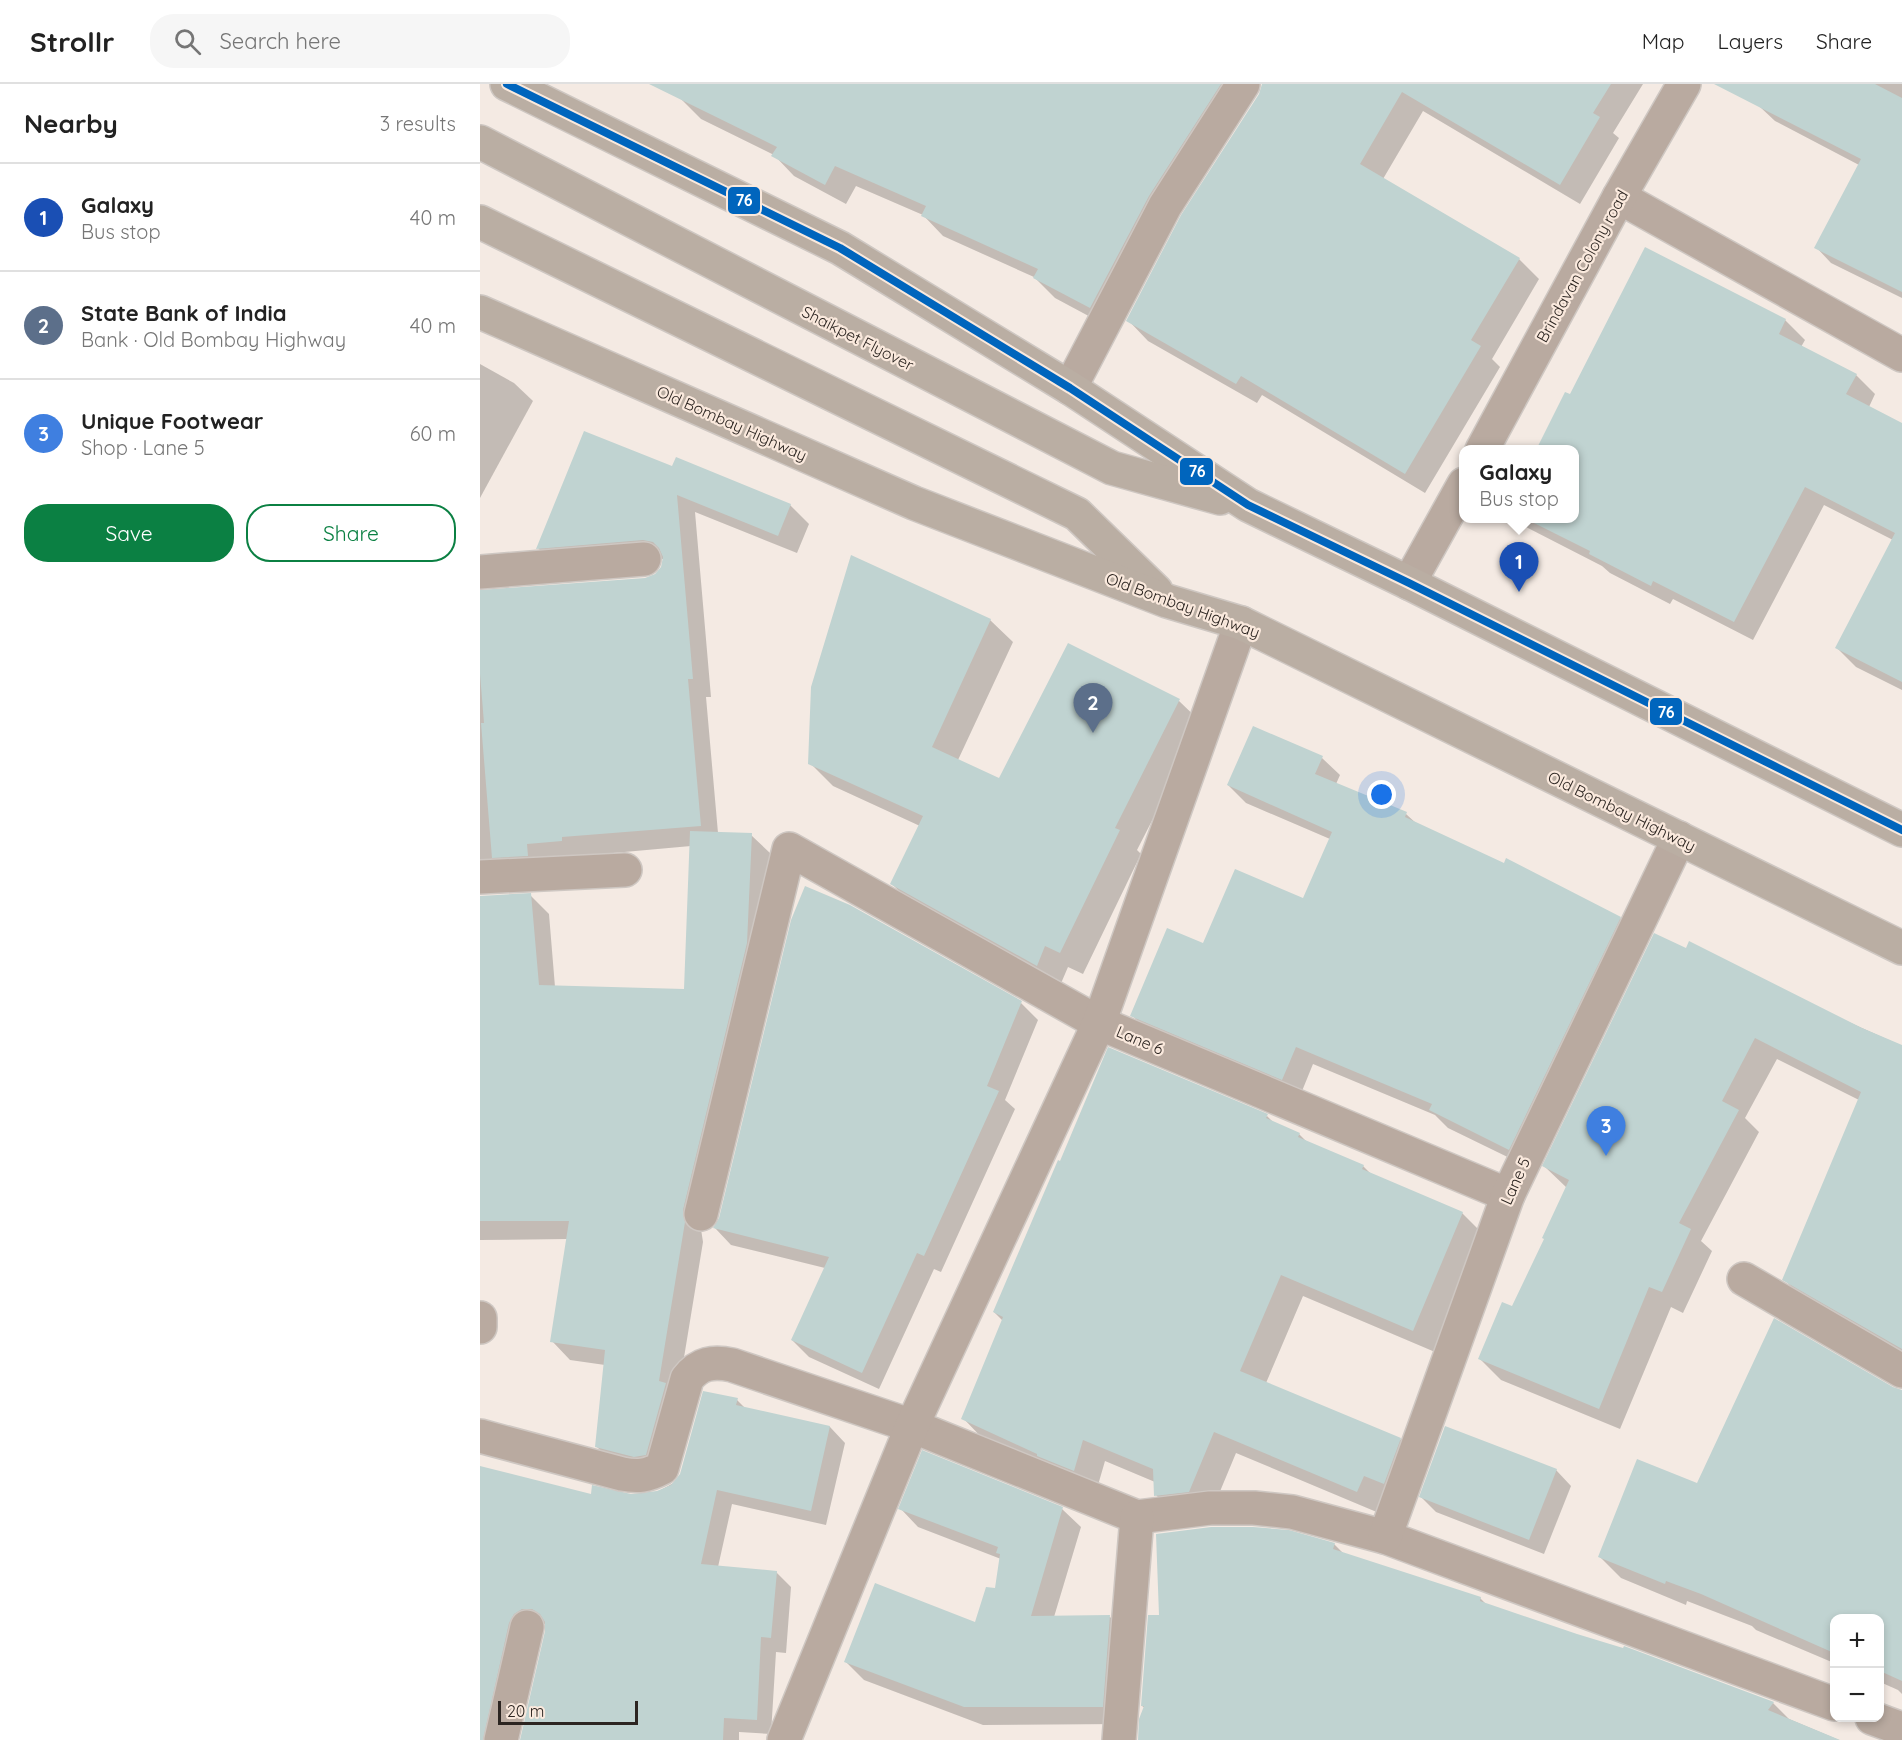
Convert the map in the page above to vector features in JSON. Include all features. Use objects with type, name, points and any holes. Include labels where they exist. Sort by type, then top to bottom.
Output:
[{"type":"main road","points":[[507,84],[840,248],[1070,388],[1248,505],[1902,831]]},
{"type":"main road","name":"Shaikpet Flyover","points":[[480,142],[1112,468],[1248,505]]},
{"type":"main road","points":[[480,222],[1077,513],[1167,601]]},
{"type":"main road","name":"Old Bombay Highway","points":[[480,312],[914,503],[1167,601],[1241,623],[1902,948]]},
{"type":"street","points":[[1070,388],[1165,206],[1243,84]]},
{"type":"street","name":"Brindavan Colony road","points":[[1485,445],[1619,197],[1684,84]]},
{"type":"street","points":[[1619,197],[1902,355]]},
{"type":"street","points":[[1409,584],[1459,493]]},
{"type":"street","points":[[480,572],[644,559]]},
{"type":"street","points":[[784,1740],[912,1426],[1099,1023],[1241,623]]},
{"type":"street","name":"Lane 5","points":[[1385,1537],[1508,1195],[1679,838]]},
{"type":"street","name":"Lane 6","points":[[701,1214],[789,849],[1099,1023],[1508,1195]]},
{"type":"street","points":[[480,877],[625,870]]},
{"type":"street","points":[[1744,1279],[1902,1371]]},
{"type":"street","points":[[480,1318],[480,1327]]},
{"type":"street","points":[[480,1436],[622,1474],[637,1477],[648,1475],[662,1468],[687,1379],[695,1369],[718,1362],[912,1426],[1137,1517],[1210,1508],[1254,1508],[1292,1512],[1385,1537],[1830,1703]]},
{"type":"street","points":[[1119,1740],[1137,1517]]},
{"type":"street","points":[[501,1740],[527,1627]]},
{"type":"street","points":[[1883,1722],[1902,1729]]},
{"type":"building","points":[[649,84],[1221,84],[1149,196],[1090,308],[1033,278],[1038,269],[921,216],[926,206],[835,166],[825,185],[771,156],[777,147]]},
{"type":"building","points":[[1262,84],[1611,84],[1593,113],[1600,117],[1560,185],[1402,92],[1360,164],[1520,258],[1471,340],[1481,346],[1405,474],[1241,376],[1236,384],[1126,321],[1181,215],[1259,94]]},
{"type":"building","points":[[1714,84],[1875,84],[1902,98],[1902,292],[1814,248],[1861,159]]},
{"type":"building","points":[[1645,247],[1786,319],[1779,334],[1857,374],[1846,394],[1902,423],[1902,682],[1835,648],[1895,533],[1805,487],[1734,622],[1653,581],[1651,586],[1589,554],[1590,551],[1534,523],[1579,523],[1579,445],[1538,445],[1565,392],[1570,394]]},
{"type":"building","points":[[584,431],[672,466],[676,457],[791,504],[778,536],[677,495],[693,679],[688,679],[701,826],[562,837],[562,841],[527,844],[528,856],[492,858],[481,723],[484,723],[480,674],[480,590],[645,578],[655,574],[661,567],[663,557],[659,548],[653,542],[643,540],[536,549]]},
{"type":"building","points":[[851,555],[991,619],[932,747],[999,778],[1068,643],[1180,699],[1115,828],[1120,830],[1060,953],[1045,946],[1037,966],[890,884],[923,816],[808,764],[811,687]]},
{"type":"building","points":[[1253,726],[1323,756],[1315,774],[1407,812],[1405,817],[1504,863],[1506,858],[1621,917],[1509,1150],[1429,1110],[1432,1104],[1296,1047],[1282,1080],[1130,1016],[1167,928],[1203,943],[1235,869],[1303,898],[1332,832],[1227,785]]},
{"type":"building","points":[[690,831],[752,833],[747,943],[683,1210],[685,1222],[659,1381],[666,1383],[646,1455],[634,1457],[595,1447],[605,1350],[550,1342],[569,1221],[480,1221],[480,896],[531,893],[539,985],[684,989]]},
{"type":"building","points":[[805,886],[850,905],[1022,1001],[987,1086],[999,1091],[924,1256],[917,1253],[862,1373],[791,1340],[829,1257],[713,1228],[719,1218],[791,920]]},
{"type":"building","points":[[1654,933],[1686,948],[1689,941],[1862,1028],[1902,1045],[1902,1349],[1782,1280],[1861,1092],[1755,1038],[1722,1101],[1739,1110],[1679,1223],[1691,1229],[1662,1292],[1649,1287],[1599,1409],[1478,1359],[1502,1302],[1512,1306],[1569,1180],[1542,1166]]},
{"type":"building","points":[[1108,1047],[1268,1114],[1266,1118],[1300,1133],[1298,1137],[1364,1165],[1362,1169],[1463,1212],[1413,1331],[1281,1275],[1240,1371],[1401,1438],[1384,1484],[1364,1476],[1357,1492],[1214,1432],[1189,1492],[1154,1496],[1153,1469],[1083,1440],[1074,1471],[1037,1456],[961,1419],[1003,1317],[993,1312]]},
{"type":"building","points":[[1774,1318],[1902,1390],[1902,1681],[1884,1673],[1884,1614],[1830,1614],[1830,1651],[1701,1594],[1666,1581],[1665,1584],[1598,1557],[1637,1459],[1697,1483]]},
{"type":"building","points":[[703,1391],[738,1398],[736,1405],[830,1426],[811,1511],[717,1490],[701,1564],[777,1571],[771,1638],[761,1637],[757,1720],[724,1718],[723,1740],[520,1740],[545,1631],[545,1622],[540,1614],[532,1609],[522,1609],[514,1614],[509,1623],[483,1740],[480,1740],[480,1466],[591,1494],[592,1485],[631,1494],[657,1491],[671,1485],[680,1474]]},
{"type":"building","points":[[1445,1426],[1557,1469],[1529,1540],[1419,1497]]},
{"type":"building","points":[[922,1450],[1063,1507],[1031,1616],[1110,1615],[1103,1707],[964,1707],[844,1662],[875,1583],[975,1622],[986,1587],[995,1588],[1000,1554],[996,1553],[998,1547],[898,1509]]},
{"type":"building","points":[[1211,1527],[1289,1530],[1335,1543],[1333,1549],[1481,1597],[1480,1601],[1577,1634],[1623,1648],[1624,1646],[1774,1702],[1768,1710],[1840,1740],[1138,1740],[1139,1719],[1144,1706],[1141,1706],[1148,1615],[1159,1615],[1156,1534]]},
{"type":"transit line","name":"76","points":[[507,84],[840,248],[1070,388],[1248,505],[1902,830]]},
{"type":"place","name":"Galaxy","points":[[1519,592]]},
{"type":"place","name":"State Bank of India","points":[[1093,733]]},
{"type":"place","name":"Unique Footwear","points":[[1606,1156]]}]
